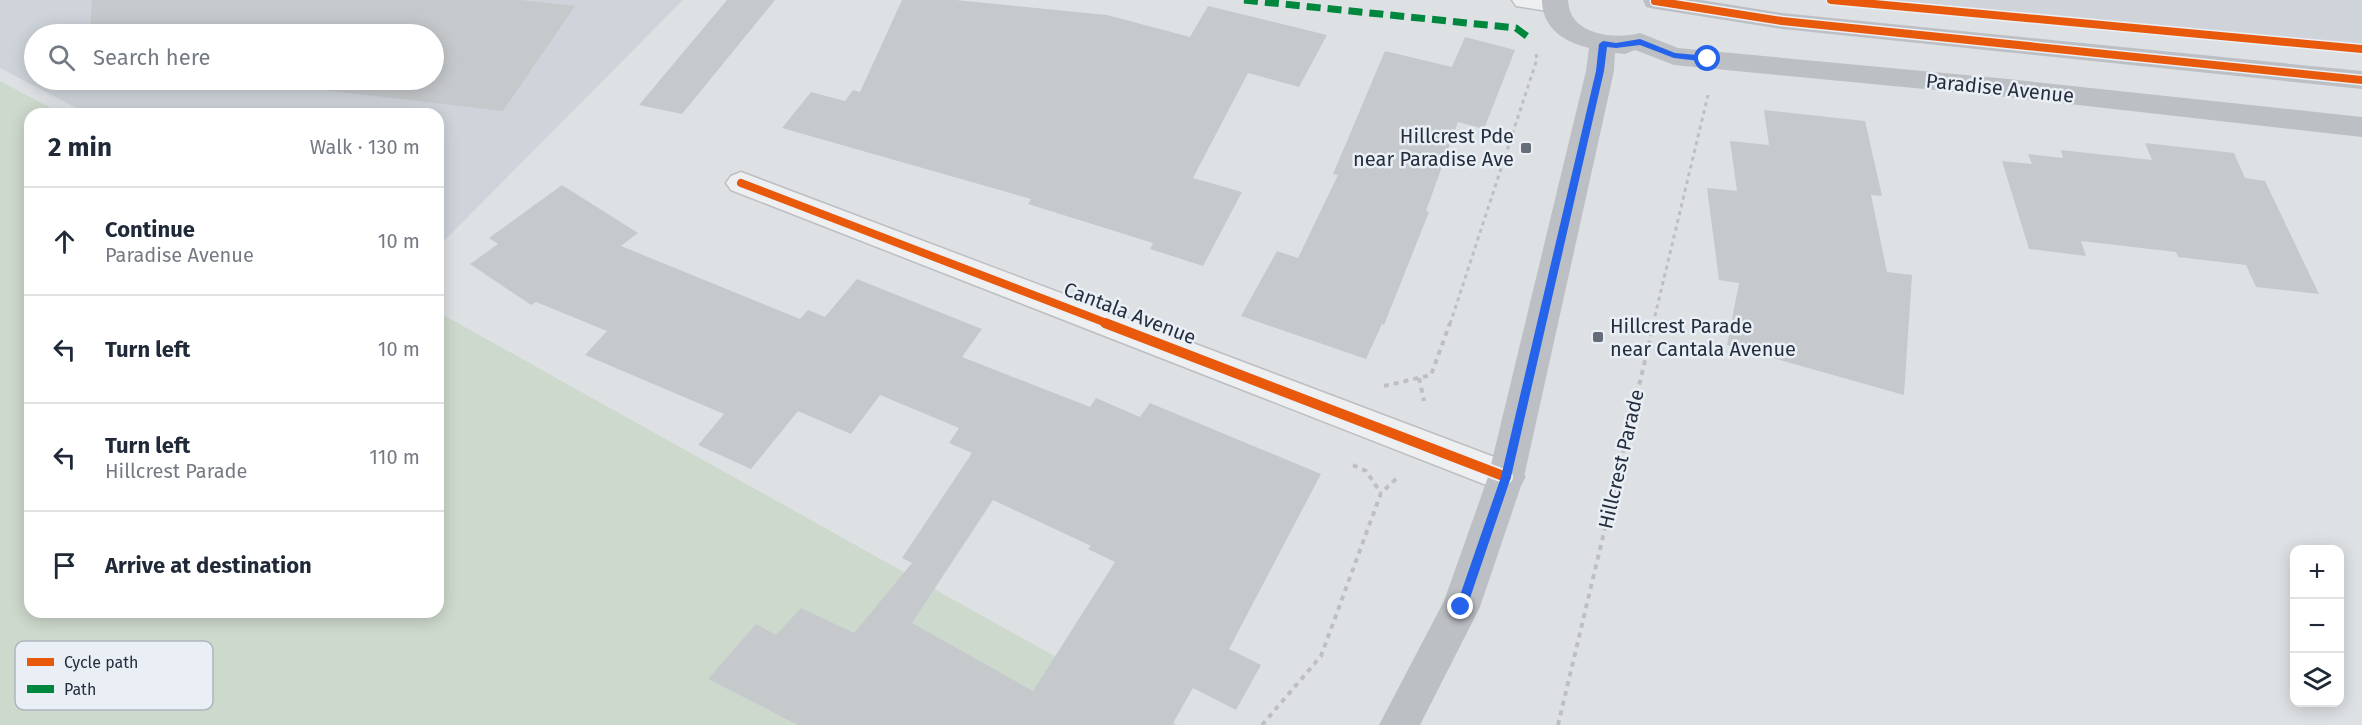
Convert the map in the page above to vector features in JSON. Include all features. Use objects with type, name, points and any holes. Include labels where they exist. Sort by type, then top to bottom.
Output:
[{"type":"street","points":[[1525,0],[1555,2],[1556,14],[1562,24],[1587,39],[1603,44],[1640,42],[1652,37],[1659,29],[1662,20],[1655,1],[1815,24],[2362,80]]},
{"type":"street","name":"Paradise Avenue","points":[[1640,42],[1674,56],[1998,87],[2362,127]]},
{"type":"street","points":[[1399,725],[1461,607],[1506,477],[1600,71],[1603,44]]},
{"type":"street","name":"Cantala Avenue","points":[[741,183],[1506,477]]},
{"type":"path","points":[[1426,408],[1419,378],[1431,375],[1468,274],[1538,59],[1532,40]]},
{"type":"path","points":[[1262,725],[1321,656],[1381,493],[1403,472]]},
{"type":"shaded area","points":[[0,0],[683,0],[444,241],[444,108],[77,108],[42,90],[444,90],[444,24],[24,24],[24,81],[0,68]]},
{"type":"shaded area","points":[[1863,0],[2362,0],[2362,46],[1979,11]]},
{"type":"shaded area","points":[[0,81],[51,108],[24,108],[24,618],[444,618],[444,315],[1178,725],[0,725]]},
{"type":"building","points":[[92,0],[521,0],[575,6],[503,111],[323,90],[444,90],[444,24],[91,24]]},
{"type":"building","points":[[727,0],[775,0],[682,114],[639,105]]},
{"type":"building","points":[[902,0],[956,0],[1107,15],[1190,37],[1208,6],[1327,35],[1299,87],[1248,73],[1193,178],[1242,192],[1203,266],[1150,249],[1153,243],[1028,204],[1031,199],[782,128],[811,92],[845,101],[853,90],[860,92]]},
{"type":"building","points":[[1465,37],[1515,50],[1484,129],[1458,122],[1426,211],[1429,212],[1384,325],[1382,324],[1366,359],[1241,316],[1277,251],[1298,258],[1338,175],[1333,174],[1385,51],[1452,67]]},
{"type":"building","points":[[1764,110],[1865,121],[1882,196],[1871,195],[1887,272],[1912,275],[1904,395],[1727,345],[1739,283],[1719,280],[1707,188],[1737,191],[1730,141],[1769,145]]},
{"type":"building","points":[[2145,143],[2234,153],[2245,178],[2265,181],[2319,294],[2256,287],[2246,265],[2178,257],[2176,252],[2081,241],[2086,256],[2029,249],[2002,161],[2032,164],[2028,154],[2063,158],[2061,150],[2152,160]]},
{"type":"building","points":[[562,185],[638,233],[621,246],[800,319],[808,310],[825,317],[857,279],[982,329],[962,357],[1090,407],[1096,398],[1140,417],[1150,403],[1321,474],[1229,649],[1261,665],[1236,710],[1193,688],[1172,725],[798,725],[708,679],[756,624],[776,635],[801,608],[854,633],[912,563],[902,558],[972,453],[949,443],[959,428],[880,395],[851,434],[798,411],[751,469],[698,445],[724,414],[585,355],[607,331],[536,302],[531,305],[470,264],[498,244],[489,238]],"holes":[[[993,500],[1091,546],[1088,549],[1115,562],[1033,691],[912,623]]]},
{"type":"marked path","points":[[1244,0],[1516,28],[1532,40]]},
{"type":"cycle path","points":[[1831,0],[2362,49]]},
{"type":"cycle path","points":[[1655,1],[1782,21],[2362,80]]},
{"type":"cycle path","points":[[741,183],[1506,477]]},
{"type":"place","name":"Hillcrest Pde near Paradise Ave","points":[[1526,148]]},
{"type":"place","name":"Hillcrest Parade near Cantala Avenue","points":[[1598,337]]},
{"type":"route","points":[[1461,607],[1506,477],[1600,71],[1603,44],[1629,45],[1640,42],[1674,56],[1708,59]]}]
